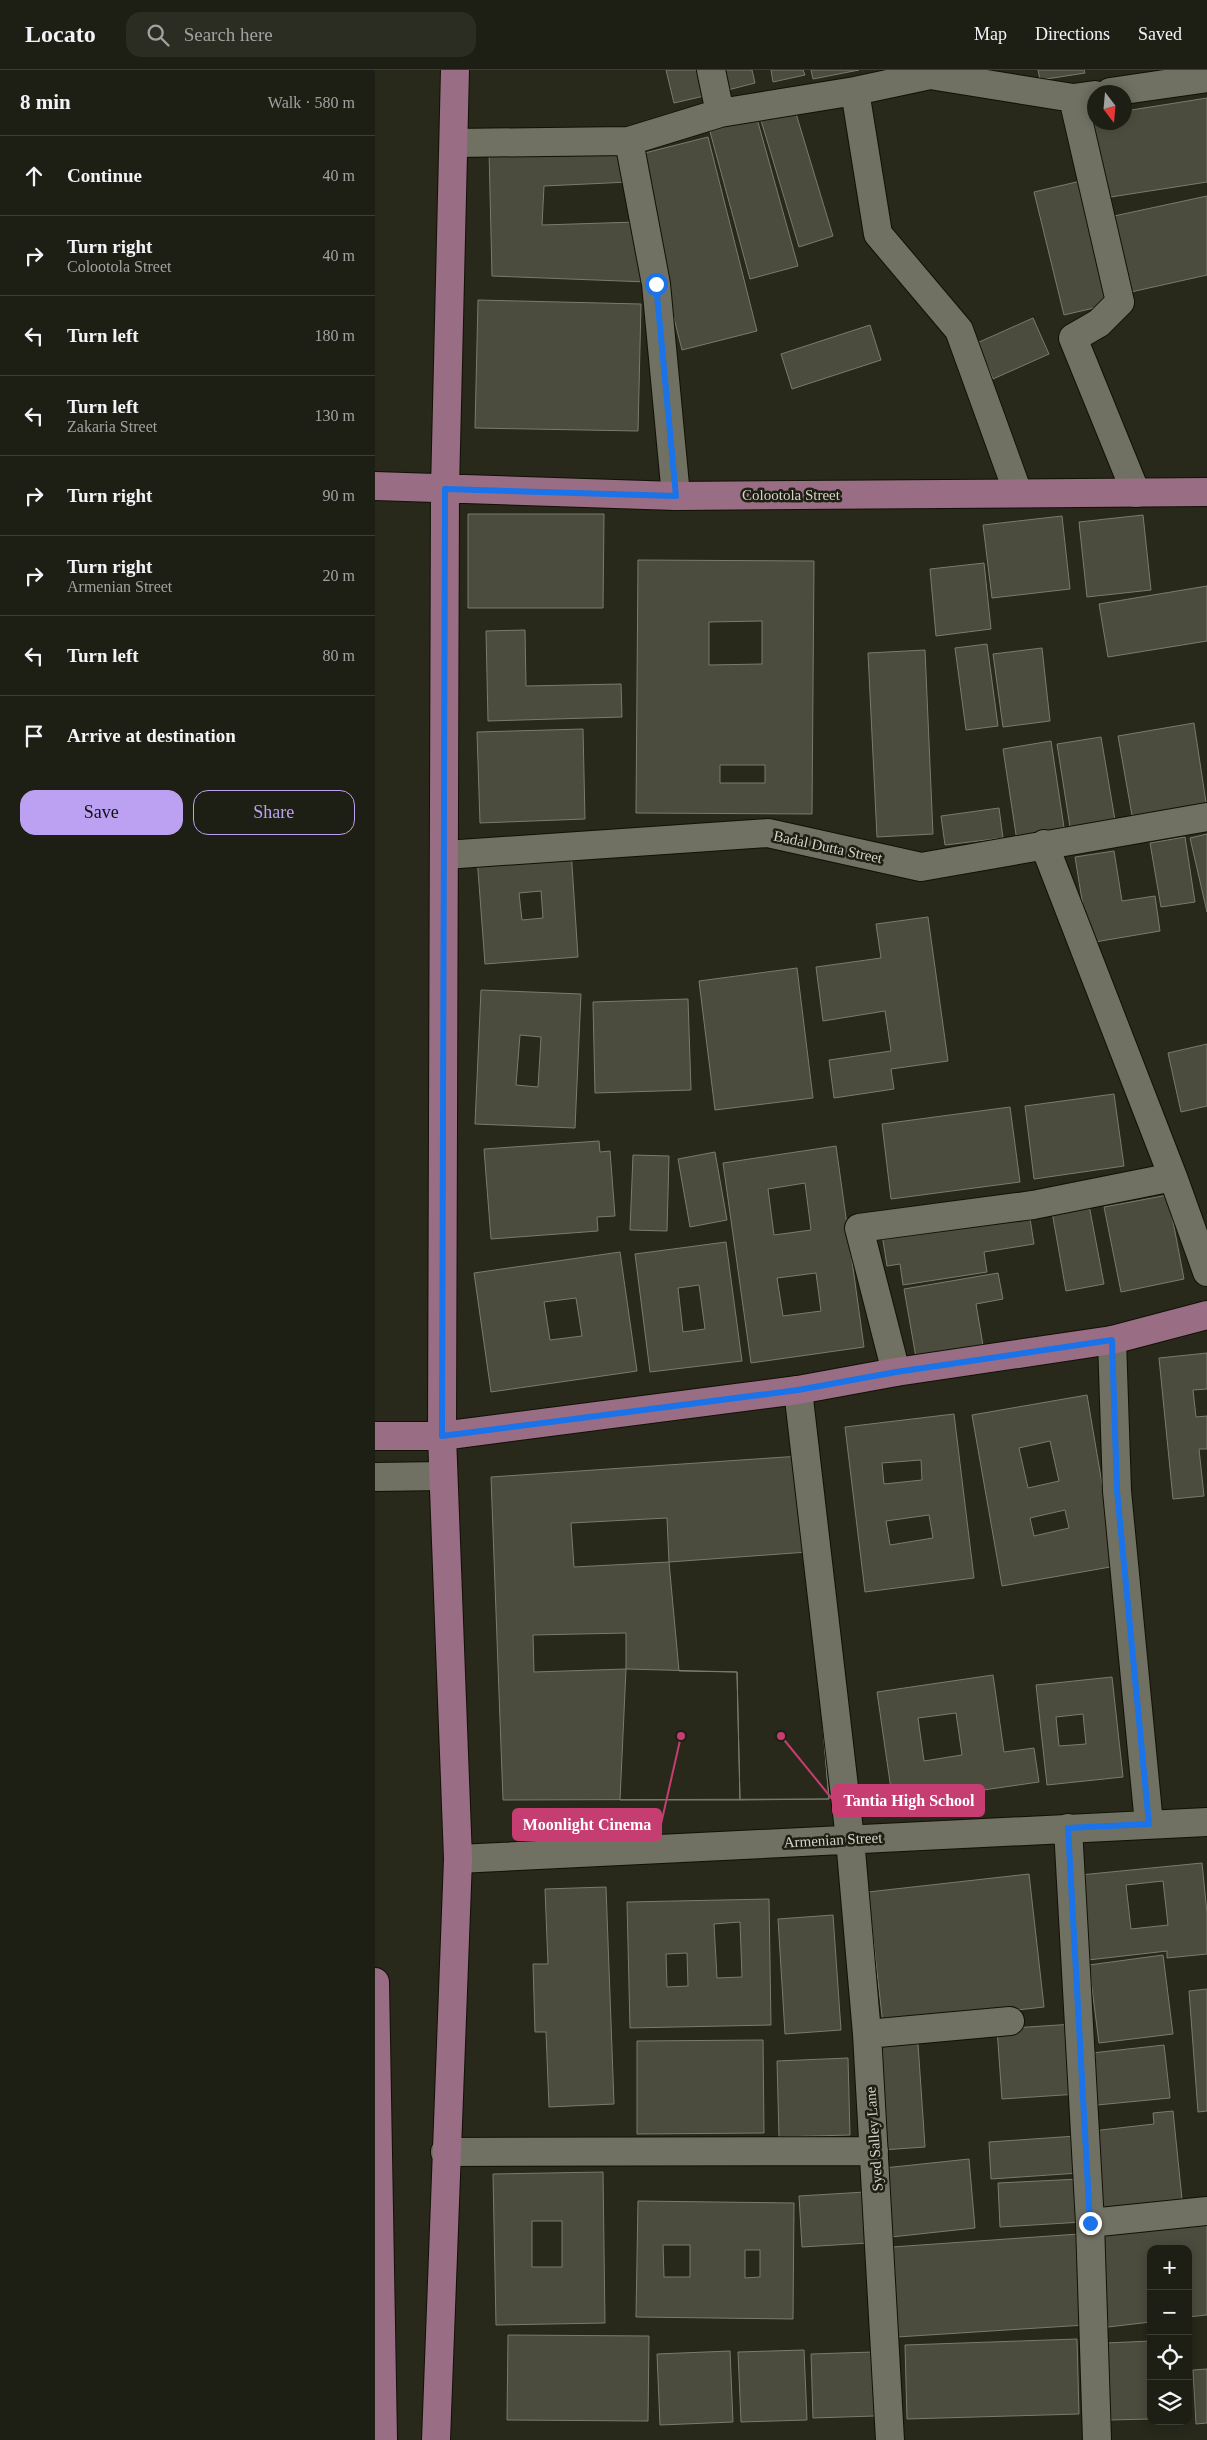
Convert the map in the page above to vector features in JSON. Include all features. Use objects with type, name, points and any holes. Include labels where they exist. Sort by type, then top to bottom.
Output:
[{"type":"main road","points":[[436,2440],[445,2152],[458,1859],[442,1436],[441,1145],[445,855],[445,489],[455,70]]},
{"type":"main road","name":"Colootola Street","points":[[375,486],[676,496],[1207,492]]},
{"type":"main road","points":[[375,1436],[442,1436],[798,1390],[896,1372],[1112,1340],[1207,1315]]},
{"type":"main road","points":[[375,1982],[383,2440]]},
{"type":"street","points":[[711,70],[720,113]]},
{"type":"street","points":[[454,143],[629,141],[720,113],[855,91],[930,75],[1084,96],[1120,302],[1099,323],[1073,338],[1136,493]]},
{"type":"street","points":[[1132,89],[1207,78]]},
{"type":"street","points":[[855,91],[878,234],[959,330],[1018,493]]},
{"type":"street","points":[[629,141],[656,284],[676,496]]},
{"type":"street","name":"Badal Dutta Street","points":[[445,855],[768,833],[921,866],[1207,817]]},
{"type":"street","points":[[1044,844],[1173,1178],[1207,1272]]},
{"type":"street","points":[[896,1372],[859,1228],[1033,1205],[1173,1178]]},
{"type":"street","points":[[1112,1340],[1117,1491],[1149,1824]]},
{"type":"street","name":"Syed Salley Lane","points":[[798,1390],[850,1840],[867,2034],[890,2440]]},
{"type":"street","points":[[375,1477],[443,1476]]},
{"type":"street","name":"Armenian Street","points":[[458,1859],[1207,1822]]},
{"type":"street","points":[[1068,1828],[1090,2223],[1097,2440]]},
{"type":"street","points":[[867,2034],[1010,2022]]},
{"type":"street","points":[[445,2152],[875,2151]]},
{"type":"street","points":[[1090,2223],[1207,2211]]},
{"type":"building","points":[[666,70],[708,70],[713,94],[674,103]]},
{"type":"building","points":[[718,70],[752,70],[755,83],[724,91]]},
{"type":"building","points":[[771,70],[803,70],[805,75],[773,82]]},
{"type":"building","points":[[811,70],[859,70],[813,79]]},
{"type":"building","points":[[1038,70],[1084,70],[1085,73],[1040,80]]},
{"type":"building","points":[[1207,98],[1207,182],[1098,199],[1087,130],[1132,130],[1132,110]]},
{"type":"building","points":[[794,107],[833,236],[799,247],[760,117]]},
{"type":"building","points":[[756,115],[798,266],[750,279],[709,128]]},
{"type":"building","points":[[708,137],[757,331],[682,350],[633,156]]},
{"type":"building","points":[[622,144],[629,182],[544,186],[542,225],[636,222],[647,282],[492,276],[489,150]]},
{"type":"building","points":[[1085,180],[1115,303],[1064,315],[1034,192]]},
{"type":"building","points":[[1207,196],[1207,275],[1131,292],[1114,216]]},
{"type":"building","points":[[478,300],[641,304],[638,431],[475,428]]},
{"type":"building","points":[[1033,318],[1049,354],[993,379],[977,343]]},
{"type":"building","points":[[870,325],[881,360],[792,389],[781,354]]},
{"type":"building","points":[[468,514],[604,514],[603,608],[468,608]]},
{"type":"building","points":[[1143,515],[1151,590],[1087,597],[1079,522]]},
{"type":"building","points":[[1062,516],[1070,589],[992,598],[983,525]]},
{"type":"building","points":[[638,560],[814,561],[812,814],[636,813]],"holes":[[[762,621],[762,664],[709,665],[709,622]],[[720,765],[765,765],[765,783],[720,783]]]},
{"type":"building","points":[[984,563],[991,629],[936,636],[930,569]]},
{"type":"building","points":[[1207,586],[1207,641],[1108,657],[1099,604]]},
{"type":"building","points":[[525,630],[526,686],[621,684],[622,717],[488,721],[486,631]]},
{"type":"building","points":[[987,644],[998,726],[966,730],[955,648]]},
{"type":"building","points":[[1042,648],[1050,721],[1003,727],[993,654]]},
{"type":"building","points":[[925,650],[933,834],[877,837],[868,653]]},
{"type":"building","points":[[1194,723],[1207,809],[1133,821],[1118,736]]},
{"type":"building","points":[[583,729],[585,819],[480,823],[477,732]]},
{"type":"building","points":[[1101,737],[1115,820],[1070,827],[1057,744]]},
{"type":"building","points":[[1051,741],[1065,834],[1017,841],[1003,749]]},
{"type":"building","points":[[999,808],[1003,838],[945,845],[941,816]]},
{"type":"building","points":[[1207,834],[1207,912],[1190,838]]},
{"type":"building","points":[[1185,837],[1195,902],[1161,907],[1150,843]]},
{"type":"building","points":[[571,850],[578,957],[485,964],[477,857]],"holes":[[[541,891],[543,918],[522,920],[519,893]]]},
{"type":"building","points":[[1114,851],[1122,901],[1155,896],[1160,931],[1089,943],[1075,857]]},
{"type":"building","points":[[928,917],[948,1061],[891,1069],[894,1089],[834,1098],[829,1060],[891,1051],[885,1011],[823,1021],[816,967],[881,958],[876,924]]},
{"type":"building","points":[[797,968],[813,1098],[715,1110],[699,981]]},
{"type":"building","points":[[481,990],[581,994],[575,1128],[475,1124]],"holes":[[[520,1035],[541,1037],[538,1087],[516,1085]]]},
{"type":"building","points":[[688,999],[691,1090],[595,1093],[593,1002]]},
{"type":"building","points":[[1207,1044],[1207,1106],[1181,1112],[1168,1053]]},
{"type":"building","points":[[1114,1094],[1124,1166],[1034,1179],[1025,1106]]},
{"type":"building","points":[[1010,1107],[1020,1182],[891,1199],[882,1124]]},
{"type":"building","points":[[599,1141],[600,1152],[610,1151],[615,1216],[597,1217],[598,1231],[491,1239],[484,1149]]},
{"type":"building","points":[[836,1146],[864,1347],[751,1363],[723,1163]],"holes":[[[805,1183],[811,1230],[774,1235],[768,1189]],[[816,1273],[821,1311],[783,1316],[777,1278]]]},
{"type":"building","points":[[715,1152],[727,1220],[690,1227],[678,1159]]},
{"type":"building","points":[[633,1155],[669,1156],[667,1231],[630,1230]]},
{"type":"building","points":[[1168,1195],[1184,1279],[1121,1292],[1104,1207]]},
{"type":"building","points":[[1089,1205],[1104,1284],[1066,1291],[1052,1212]]},
{"type":"building","points":[[1029,1212],[1034,1244],[984,1252],[987,1272],[903,1285],[900,1264],[887,1266],[882,1234]]},
{"type":"building","points":[[726,1242],[742,1361],[650,1372],[635,1254]],"holes":[[[699,1285],[705,1329],[683,1332],[678,1288]]]},
{"type":"building","points":[[620,1252],[637,1371],[491,1392],[474,1273]],"holes":[[[576,1298],[582,1336],[550,1340],[544,1302]]]},
{"type":"building","points":[[998,1273],[1003,1299],[976,1304],[984,1351],[917,1363],[904,1289]]},
{"type":"building","points":[[1207,1353],[1207,1389],[1193,1390],[1196,1417],[1207,1416],[1207,1449],[1199,1449],[1204,1496],[1173,1499],[1159,1358]]},
{"type":"building","points":[[1087,1395],[1116,1566],[1002,1586],[972,1415]],"holes":[[[1050,1441],[1059,1481],[1028,1488],[1019,1448]],[[1065,1510],[1069,1528],[1034,1536],[1030,1518]]]},
{"type":"building","points":[[954,1414],[974,1578],[865,1592],[845,1427]],"holes":[[[921,1460],[922,1480],[884,1484],[882,1463]],[[929,1515],[933,1538],[890,1545],[886,1521]]]},
{"type":"building","points":[[800,1456],[829,1799],[503,1800],[491,1477]],"holes":[[[667,1518],[669,1562],[574,1567],[571,1523]],[[626,1633],[626,1669],[534,1672],[533,1635]]]},
{"type":"building","points":[[808,1552],[829,1799],[740,1800],[737,1672],[679,1671],[669,1562]]},
{"type":"building","points":[[626,1669],[737,1672],[740,1800],[620,1800]]},
{"type":"building","points":[[993,1675],[1004,1752],[1034,1748],[1039,1782],[893,1803],[877,1692]],"holes":[[[956,1713],[962,1755],[924,1761],[918,1718]]]},
{"type":"building","points":[[1112,1677],[1123,1777],[1047,1785],[1036,1685]],"holes":[[[1083,1714],[1086,1744],[1059,1746],[1056,1717]]]},
{"type":"building","points":[[1202,1863],[1207,1913],[1207,1954],[1167,1958],[1167,1951],[1088,1960],[1080,1875]],"holes":[[[1163,1881],[1168,1925],[1131,1929],[1126,1885]]]},
{"type":"building","points":[[1029,1874],[1044,2007],[883,2025],[868,1892]]},
{"type":"building","points":[[606,1887],[614,2104],[549,2107],[546,2032],[535,2032],[533,1964],[548,1964],[545,1889]]},
{"type":"building","points":[[769,1899],[771,2025],[630,2028],[627,1902]],"holes":[[[740,1922],[742,1977],[717,1978],[714,1924]],[[687,1953],[688,1986],[667,1987],[666,1954]]]},
{"type":"building","points":[[833,1915],[841,2030],[785,2034],[778,1919]]},
{"type":"building","points":[[1163,1955],[1173,2034],[1099,2043],[1089,1965]]},
{"type":"building","points":[[1207,1989],[1207,2111],[1198,2112],[1189,1991]]},
{"type":"building","points":[[1074,2024],[1078,2094],[1002,2099],[997,2029]]},
{"type":"building","points":[[763,2040],[764,2133],[637,2134],[637,2041]]},
{"type":"building","points":[[918,2044],[925,2147],[882,2150],[875,2046]]},
{"type":"building","points":[[1164,2045],[1170,2098],[1097,2105],[1092,2053]]},
{"type":"building","points":[[848,2058],[850,2135],[779,2137],[777,2061]]},
{"type":"building","points":[[1173,2111],[1183,2209],[1102,2217],[1092,2131],[1154,2124],[1153,2113]]},
{"type":"building","points":[[1076,2136],[1079,2173],[991,2179],[989,2142]]},
{"type":"building","points":[[969,2159],[975,2228],[891,2237],[884,2168]]},
{"type":"building","points":[[603,2172],[605,2323],[496,2325],[493,2174]],"holes":[[[532,2221],[562,2221],[562,2267],[532,2267]]]},
{"type":"building","points":[[1080,2179],[1083,2222],[1000,2227],[998,2183]]},
{"type":"building","points":[[865,2192],[868,2243],[802,2247],[799,2196]]},
{"type":"building","points":[[638,2201],[794,2203],[793,2319],[636,2317]],"holes":[[[663,2245],[690,2245],[690,2277],[664,2277]],[[745,2250],[760,2250],[760,2277],[745,2278]]]},
{"type":"building","points":[[1207,2220],[1207,2315],[1192,2317],[1192,2245],[1147,2245],[1147,2322],[1108,2327],[1097,2233]]},
{"type":"building","points":[[1079,2234],[1085,2325],[897,2337],[892,2247]]},
{"type":"building","points":[[508,2335],[649,2336],[648,2421],[507,2420]]},
{"type":"building","points":[[1077,2339],[1079,2414],[907,2419],[905,2345]]},
{"type":"building","points":[[1147,2341],[1147,2419],[1109,2420],[1106,2343]]},
{"type":"building","points":[[804,2350],[807,2420],[741,2422],[738,2352]]},
{"type":"building","points":[[730,2351],[733,2422],[660,2425],[657,2354]]},
{"type":"building","points":[[873,2352],[875,2416],[813,2418],[811,2354]]},
{"type":"building","points":[[1207,2369],[1207,2423],[1196,2424],[1193,2370]]},
{"type":"place","name":"Moonlight Cinema","points":[[681,1736]]},
{"type":"place","name":"Tantia High School","points":[[781,1736]]},
{"type":"route","points":[[656,284],[676,496],[445,489],[445,855],[441,1145],[442,1436],[798,1390],[896,1372],[1112,1340],[1117,1491],[1149,1824],[1068,1828],[1090,2223]]}]
